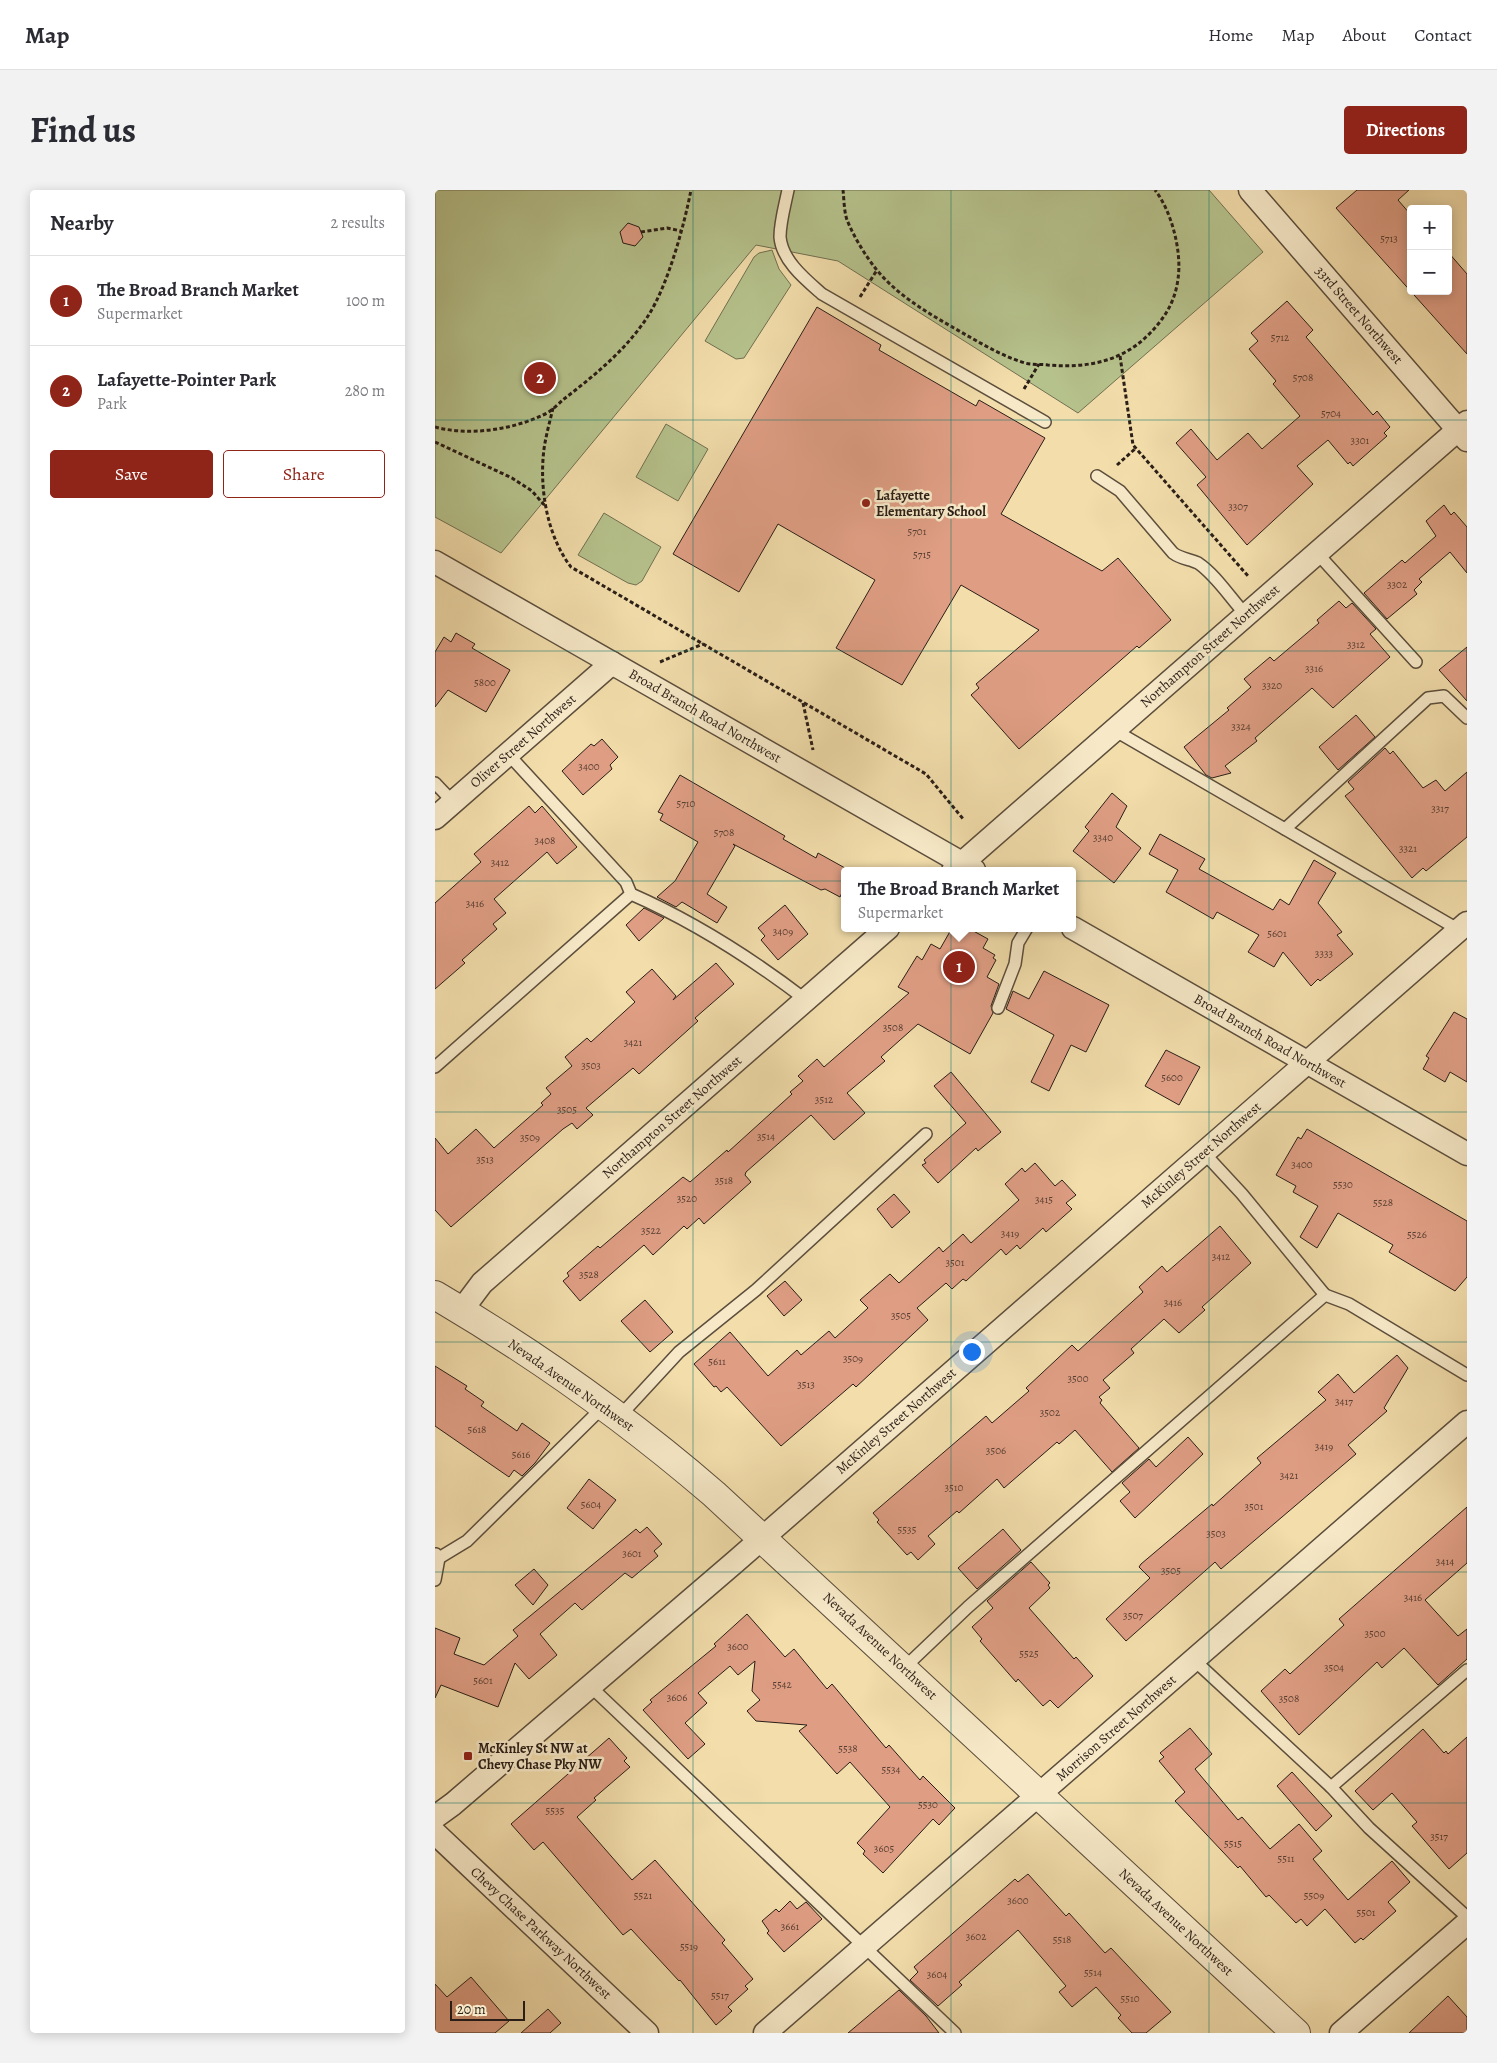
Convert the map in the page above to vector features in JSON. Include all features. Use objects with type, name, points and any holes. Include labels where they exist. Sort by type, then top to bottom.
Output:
[{"type":"street","name":"33rd Street Northwest","points":[[1250,190],[1464,431]]},
{"type":"street","name":"Northampton Street Northwest","points":[[965,867],[1114,730],[1317,553],[1464,431]]},
{"type":"street","name":"Broad Branch Road Northwest","points":[[435,562],[960,867]]},
{"type":"street","name":"Oliver Street Northwest","points":[[435,818],[611,663]]},
{"type":"street","name":"McKinley Street Northwest","points":[[435,1817],[453,1804],[763,1538],[1307,1062],[1464,929]]},
{"type":"street","name":"Broad Branch Road Northwest","points":[[1076,930],[1467,1154]]},
{"type":"street","name":"Northampton Street Northwest","points":[[461,1311],[482,1284],[884,932]]},
{"type":"street","name":"Nevada Avenue Northwest","points":[[435,1295],[527,1352],[612,1412],[700,1482],[904,1668],[1296,2033]]},
{"type":"street","name":"Morrison Street Northwest","points":[[765,2033],[1467,1422]]},
{"type":"street","name":"Chevy Chase Parkway Northwest","points":[[435,1833],[647,2033]]},
{"type":"street","points":[[1341,2033],[1467,1924]]},
{"type":"lane","points":[[788,190],[780,238],[786,255],[799,273],[822,294],[1045,422]]},
{"type":"lane","points":[[1097,476],[1120,490],[1173,553],[1181,558],[1196,562],[1206,570],[1246,615]]},
{"type":"lane","points":[[1317,553],[1416,662]]},
{"type":"lane","points":[[1285,829],[1429,698],[1444,696],[1467,718]]},
{"type":"lane","points":[[1114,730],[1285,829],[1464,929]]},
{"type":"lane","points":[[508,754],[626,882],[631,894],[665,909],[712,935],[759,964],[807,1000]]},
{"type":"lane","points":[[435,783],[453,802]]},
{"type":"lane","points":[[435,1067],[631,894]]},
{"type":"lane","points":[[998,1008],[1015,964],[1018,944],[1025,932]]},
{"type":"lane","points":[[435,1580],[437,1555],[467,1540],[679,1352],[756,1290],[926,1134]]},
{"type":"lane","points":[[1204,1153],[1242,1194],[1325,1294],[1349,1304],[1467,1375]]},
{"type":"lane","points":[[904,1668],[968,1607],[1325,1294]]},
{"type":"lane","points":[[1194,1660],[1331,1787],[1369,1828],[1467,1917]]},
{"type":"lane","points":[[1331,1787],[1467,1670]]},
{"type":"lane","points":[[590,1686],[955,2033]]},
{"type":"path","points":[[435,428],[453,432],[489,430],[544,415],[607,363],[632,338],[649,315],[670,267],[691,190]]},
{"type":"path","points":[[843,190],[847,219],[877,270],[905,296],[936,318],[997,352],[1027,364],[1068,367],[1093,364],[1120,356],[1140,343],[1155,329],[1169,310],[1177,292],[1180,268],[1174,230],[1157,191]]},
{"type":"path","points":[[641,232],[667,228],[681,231]]},
{"type":"path","points":[[852,311],[877,270]]},
{"type":"path","points":[[1120,356],[1135,447],[1248,576]]},
{"type":"path","points":[[1015,404],[1039,364]]},
{"type":"path","points":[[553,408],[544,447],[542,471],[546,508],[560,553],[571,567],[926,774],[964,820]]},
{"type":"path","points":[[435,442],[512,478],[532,491],[546,508]]},
{"type":"path","points":[[1117,465],[1135,447]]},
{"type":"path","points":[[660,662],[703,644]]},
{"type":"path","points":[[803,702],[814,756]]},
{"type":"green space","points":[[435,190],[1209,190],[1263,252],[1078,413],[838,261],[756,245],[501,553],[435,517]]},
{"type":"green space","points":[[772,250],[779,269],[791,285],[744,358],[736,359],[705,341],[754,257],[759,253]]},
{"type":"green space","points":[[666,424],[708,449],[678,501],[636,477]]},
{"type":"green space","points":[[604,513],[661,547],[642,581],[636,585],[628,583],[578,555]]},
{"type":"building","points":[[1357,190],[1409,190],[1398,200],[1407,210],[1407,287],[1336,208]]},
{"type":"building","points":[[628,223],[639,227],[643,237],[635,246],[623,243],[620,232]]},
{"type":"building","points":[[1452,257],[1467,274],[1467,354],[1414,295],[1452,295]]},
{"type":"building","points":[[1287,301],[1313,330],[1306,337],[1373,415],[1377,411],[1390,427],[1384,433],[1387,436],[1353,466],[1350,462],[1348,464],[1328,440],[1297,466],[1313,484],[1247,545],[1197,485],[1206,477],[1176,443],[1191,429],[1217,460],[1248,433],[1262,449],[1300,416],[1273,384],[1276,381],[1249,349],[1258,341],[1251,333]]},
{"type":"building","points":[[817,307],[881,345],[879,350],[976,406],[979,400],[1045,438],[1001,514],[1102,571],[1118,558],[1171,620],[1139,648],[1137,646],[1019,749],[971,695],[979,688],[976,684],[1039,630],[961,585],[902,685],[836,648],[875,580],[778,524],[739,592],[673,554]]},
{"type":"building","points":[[1444,505],[1451,515],[1454,512],[1467,527],[1467,573],[1450,552],[1419,579],[1422,582],[1414,590],[1417,594],[1387,619],[1364,593],[1402,560],[1405,563],[1436,536],[1426,521]]},
{"type":"building","points":[[1339,601],[1346,608],[1352,603],[1376,629],[1370,634],[1390,657],[1333,708],[1312,688],[1255,738],[1257,741],[1225,766],[1231,773],[1212,778],[1206,775],[1184,747],[1229,710],[1227,708],[1251,687],[1244,679],[1270,657],[1274,661],[1319,623],[1317,620]]},
{"type":"building","points":[[456,633],[475,644],[472,648],[510,670],[486,712],[448,690],[435,707],[435,652],[444,637],[451,642]]},
{"type":"building","points":[[1467,647],[1467,701],[1439,670]]},
{"type":"building","points":[[1356,715],[1375,737],[1338,770],[1319,747]]},
{"type":"building","points":[[602,739],[618,757],[610,765],[612,769],[583,795],[562,771],[591,744],[594,746]]},
{"type":"building","points":[[1385,748],[1390,754],[1393,751],[1423,788],[1436,780],[1445,791],[1467,772],[1467,837],[1426,871],[1423,868],[1412,878],[1345,796],[1354,789],[1348,782]]},
{"type":"building","points":[[680,775],[785,836],[783,839],[816,858],[818,853],[843,867],[841,867],[840,897],[825,889],[821,890],[733,844],[735,846],[707,894],[727,907],[717,923],[682,902],[676,907],[657,897],[675,881],[698,842],[660,820],[663,814],[658,812]]},
{"type":"building","points":[[1112,793],[1127,806],[1116,827],[1141,848],[1114,883],[1073,851],[1089,831],[1085,827]]},
{"type":"building","points":[[529,806],[535,813],[542,806],[577,847],[557,864],[547,852],[494,899],[506,913],[493,924],[497,929],[462,960],[465,963],[435,989],[435,903],[481,862],[474,854]]},
{"type":"building","points":[[1160,834],[1205,859],[1199,869],[1273,910],[1280,899],[1289,905],[1314,860],[1336,873],[1318,903],[1342,932],[1337,935],[1353,954],[1311,986],[1283,952],[1274,967],[1248,952],[1259,935],[1217,912],[1213,919],[1166,892],[1178,870],[1149,854]]},
{"type":"building","points":[[785,905],[808,934],[778,960],[761,940],[765,936],[758,928]]},
{"type":"building","points":[[644,908],[664,918],[639,941],[626,925]]},
{"type":"building","points":[[950,932],[975,932],[988,939],[983,948],[995,955],[993,958],[996,960],[987,977],[999,984],[991,1006],[993,1013],[970,1054],[918,1024],[881,1057],[885,1061],[847,1093],[865,1113],[834,1140],[811,1115],[746,1172],[745,1175],[751,1182],[704,1224],[699,1218],[687,1229],[684,1226],[653,1255],[644,1245],[580,1301],[563,1281],[569,1276],[567,1273],[598,1246],[600,1248],[683,1177],[690,1182],[727,1150],[728,1152],[792,1094],[790,1092],[803,1081],[798,1076],[817,1059],[824,1067],[909,993],[898,987],[917,956],[922,960],[931,944],[940,949]]},
{"type":"building","points":[[716,963],[734,984],[695,1018],[698,1021],[639,1074],[633,1068],[586,1108],[593,1115],[577,1129],[572,1123],[563,1129],[451,1227],[435,1210],[435,1138],[448,1154],[476,1129],[494,1148],[543,1105],[541,1103],[551,1094],[546,1088],[572,1066],[565,1057],[587,1038],[591,1042],[635,1002],[626,992],[652,969],[676,996],[673,1000]]},
{"type":"building","points":[[1044,971],[1109,1005],[1086,1052],[1071,1045],[1049,1091],[1031,1082],[1054,1035],[1006,1009],[1013,991],[1029,999]]},
{"type":"building","points":[[1454,1012],[1467,1019],[1467,1082],[1450,1072],[1445,1082],[1423,1069],[1429,1058],[1426,1056]]},
{"type":"building","points":[[1166,1050],[1200,1067],[1179,1105],[1145,1086]]},
{"type":"building","points":[[951,1072],[1001,1132],[978,1151],[976,1148],[938,1183],[922,1165],[926,1163],[924,1160],[966,1123],[934,1086]]},
{"type":"building","points":[[1307,1129],[1467,1221],[1467,1277],[1455,1291],[1389,1252],[1393,1245],[1338,1213],[1317,1248],[1300,1237],[1318,1206],[1293,1192],[1296,1186],[1276,1175],[1298,1137],[1301,1139]]},
{"type":"building","points":[[1035,1163],[1055,1186],[1062,1180],[1076,1195],[1066,1203],[1072,1209],[1046,1232],[1043,1228],[1020,1249],[1017,1245],[1006,1255],[1001,1249],[966,1281],[963,1279],[952,1289],[946,1283],[917,1308],[928,1320],[856,1387],[853,1384],[781,1446],[727,1387],[721,1392],[716,1386],[714,1387],[694,1364],[730,1332],[768,1376],[797,1350],[801,1355],[829,1331],[835,1338],[868,1308],[860,1300],[890,1274],[899,1283],[939,1247],[943,1252],[963,1234],[971,1243],[1019,1200],[1005,1184],[1022,1168],[1025,1172]]},
{"type":"building","points":[[894,1194],[910,1212],[892,1228],[877,1209]]},
{"type":"building","points":[[1220,1226],[1251,1263],[1202,1307],[1205,1310],[1179,1333],[1164,1319],[1131,1349],[1134,1353],[1103,1380],[1110,1388],[1099,1397],[1102,1400],[1100,1403],[1139,1448],[1112,1472],[1075,1430],[1059,1444],[1057,1442],[1004,1488],[997,1479],[959,1513],[957,1511],[928,1536],[935,1544],[918,1560],[911,1552],[907,1555],[877,1522],[879,1520],[873,1513],[986,1416],[992,1423],[1029,1391],[1026,1388],[1072,1345],[1078,1351],[1143,1292],[1139,1287],[1162,1266],[1167,1272]]},
{"type":"building","points":[[785,1281],[802,1300],[784,1316],[767,1296]]},
{"type":"building","points":[[645,1300],[673,1332],[650,1352],[621,1321]]},
{"type":"building","points":[[1397,1355],[1408,1368],[1384,1408],[1387,1411],[1348,1445],[1356,1454],[1221,1569],[1215,1562],[1126,1641],[1106,1619],[1150,1578],[1139,1567],[1141,1564],[1212,1504],[1213,1506],[1261,1463],[1257,1458],[1326,1400],[1318,1392],[1338,1374],[1354,1393]]},
{"type":"building","points":[[435,1366],[467,1386],[465,1389],[484,1402],[481,1406],[517,1431],[522,1423],[550,1443],[535,1463],[522,1476],[514,1470],[509,1477],[435,1426]]},
{"type":"building","points":[[1188,1437],[1203,1454],[1135,1518],[1120,1501],[1130,1492],[1122,1483],[1149,1459],[1156,1467]]},
{"type":"building","points":[[589,1479],[616,1500],[593,1529],[567,1508]]},
{"type":"building","points":[[1467,1507],[1467,1563],[1425,1600],[1458,1636],[1467,1629],[1467,1659],[1438,1685],[1404,1648],[1382,1668],[1377,1662],[1299,1735],[1261,1691],[1285,1669],[1290,1674],[1344,1625],[1339,1619]]},
{"type":"building","points":[[647,1527],[662,1544],[654,1551],[658,1556],[632,1578],[625,1573],[582,1610],[575,1603],[540,1634],[557,1655],[529,1679],[515,1663],[498,1707],[441,1685],[435,1698],[435,1628],[460,1638],[454,1654],[484,1665],[518,1636],[513,1630],[636,1529],[640,1533]]},
{"type":"building","points":[[1003,1529],[1021,1550],[977,1589],[958,1568]]},
{"type":"building","points":[[1031,1562],[1050,1583],[1048,1585],[1050,1588],[1029,1608],[1074,1659],[1076,1657],[1093,1676],[1058,1708],[1050,1700],[1043,1706],[1018,1679],[1016,1682],[980,1641],[982,1639],[972,1627],[993,1608],[987,1601]]},
{"type":"building","points":[[534,1569],[548,1585],[533,1605],[515,1585]]},
{"type":"building","points":[[747,1614],[785,1657],[794,1649],[827,1689],[832,1684],[886,1748],[889,1745],[920,1780],[923,1776],[955,1808],[939,1825],[933,1819],[883,1873],[863,1854],[865,1851],[857,1843],[890,1807],[850,1762],[837,1774],[799,1731],[807,1725],[756,1721],[747,1711],[760,1700],[752,1691],[755,1661],[738,1675],[730,1666],[698,1693],[707,1703],[685,1723],[705,1744],[688,1759],[643,1710],[652,1702],[650,1700],[716,1646],[714,1644]]},
{"type":"building","points":[[1190,1728],[1212,1754],[1195,1769],[1238,1820],[1242,1817],[1270,1849],[1299,1824],[1322,1851],[1313,1859],[1348,1900],[1392,1861],[1410,1882],[1388,1902],[1396,1911],[1363,1940],[1361,1938],[1355,1943],[1325,1909],[1307,1926],[1301,1919],[1296,1923],[1269,1895],[1266,1897],[1240,1866],[1238,1868],[1175,1801],[1185,1792],[1159,1761],[1164,1757],[1160,1753]]},
{"type":"building","points":[[1423,1729],[1444,1753],[1446,1751],[1448,1754],[1467,1737],[1467,1853],[1449,1869],[1412,1826],[1417,1822],[1392,1793],[1373,1810],[1355,1791]]},
{"type":"building","points":[[609,1738],[627,1758],[624,1761],[630,1767],[594,1798],[596,1800],[577,1817],[632,1880],[655,1860],[725,1940],[722,1943],[753,1979],[745,1986],[748,1989],[728,2007],[732,2011],[716,2025],[680,1980],[631,1929],[623,1935],[543,1842],[534,1850],[511,1824]]},
{"type":"building","points":[[1292,1772],[1332,1816],[1316,1831],[1277,1786]]},
{"type":"building","points":[[1028,1874],[1066,1916],[1069,1913],[1105,1953],[1111,1948],[1171,2012],[1146,2033],[1132,2033],[1118,2018],[1121,2015],[1096,1987],[1072,2007],[1059,1992],[1066,1986],[1018,1930],[959,1982],[962,1985],[938,2006],[910,1980],[918,1972],[914,1967],[1015,1879],[1018,1882]]},
{"type":"building","points":[[790,1901],[797,1909],[806,1902],[822,1919],[784,1952],[767,1933],[769,1931],[762,1921],[776,1909],[779,1912]]},
{"type":"building","points":[[471,1977],[509,2021],[495,2033],[435,2033],[435,1984],[447,1997]]},
{"type":"building","points":[[899,1990],[926,2016],[939,2033],[848,2033]]},
{"type":"building","points":[[1448,1996],[1467,2017],[1467,2033],[1409,2033]]},
{"type":"building","points":[[548,2009],[561,2023],[550,2033],[521,2033]]},
{"type":"place","name":"Lafayette-Pointer Park","points":[[540,378]]},
{"type":"place","name":"Lafayette Elementary School","points":[[866,503]]},
{"type":"place","name":"The Broad Branch Market","points":[[959,967]]},
{"type":"place","name":"McKinley St NW at Chevy Chase Pky NW","points":[[468,1756]]}]
